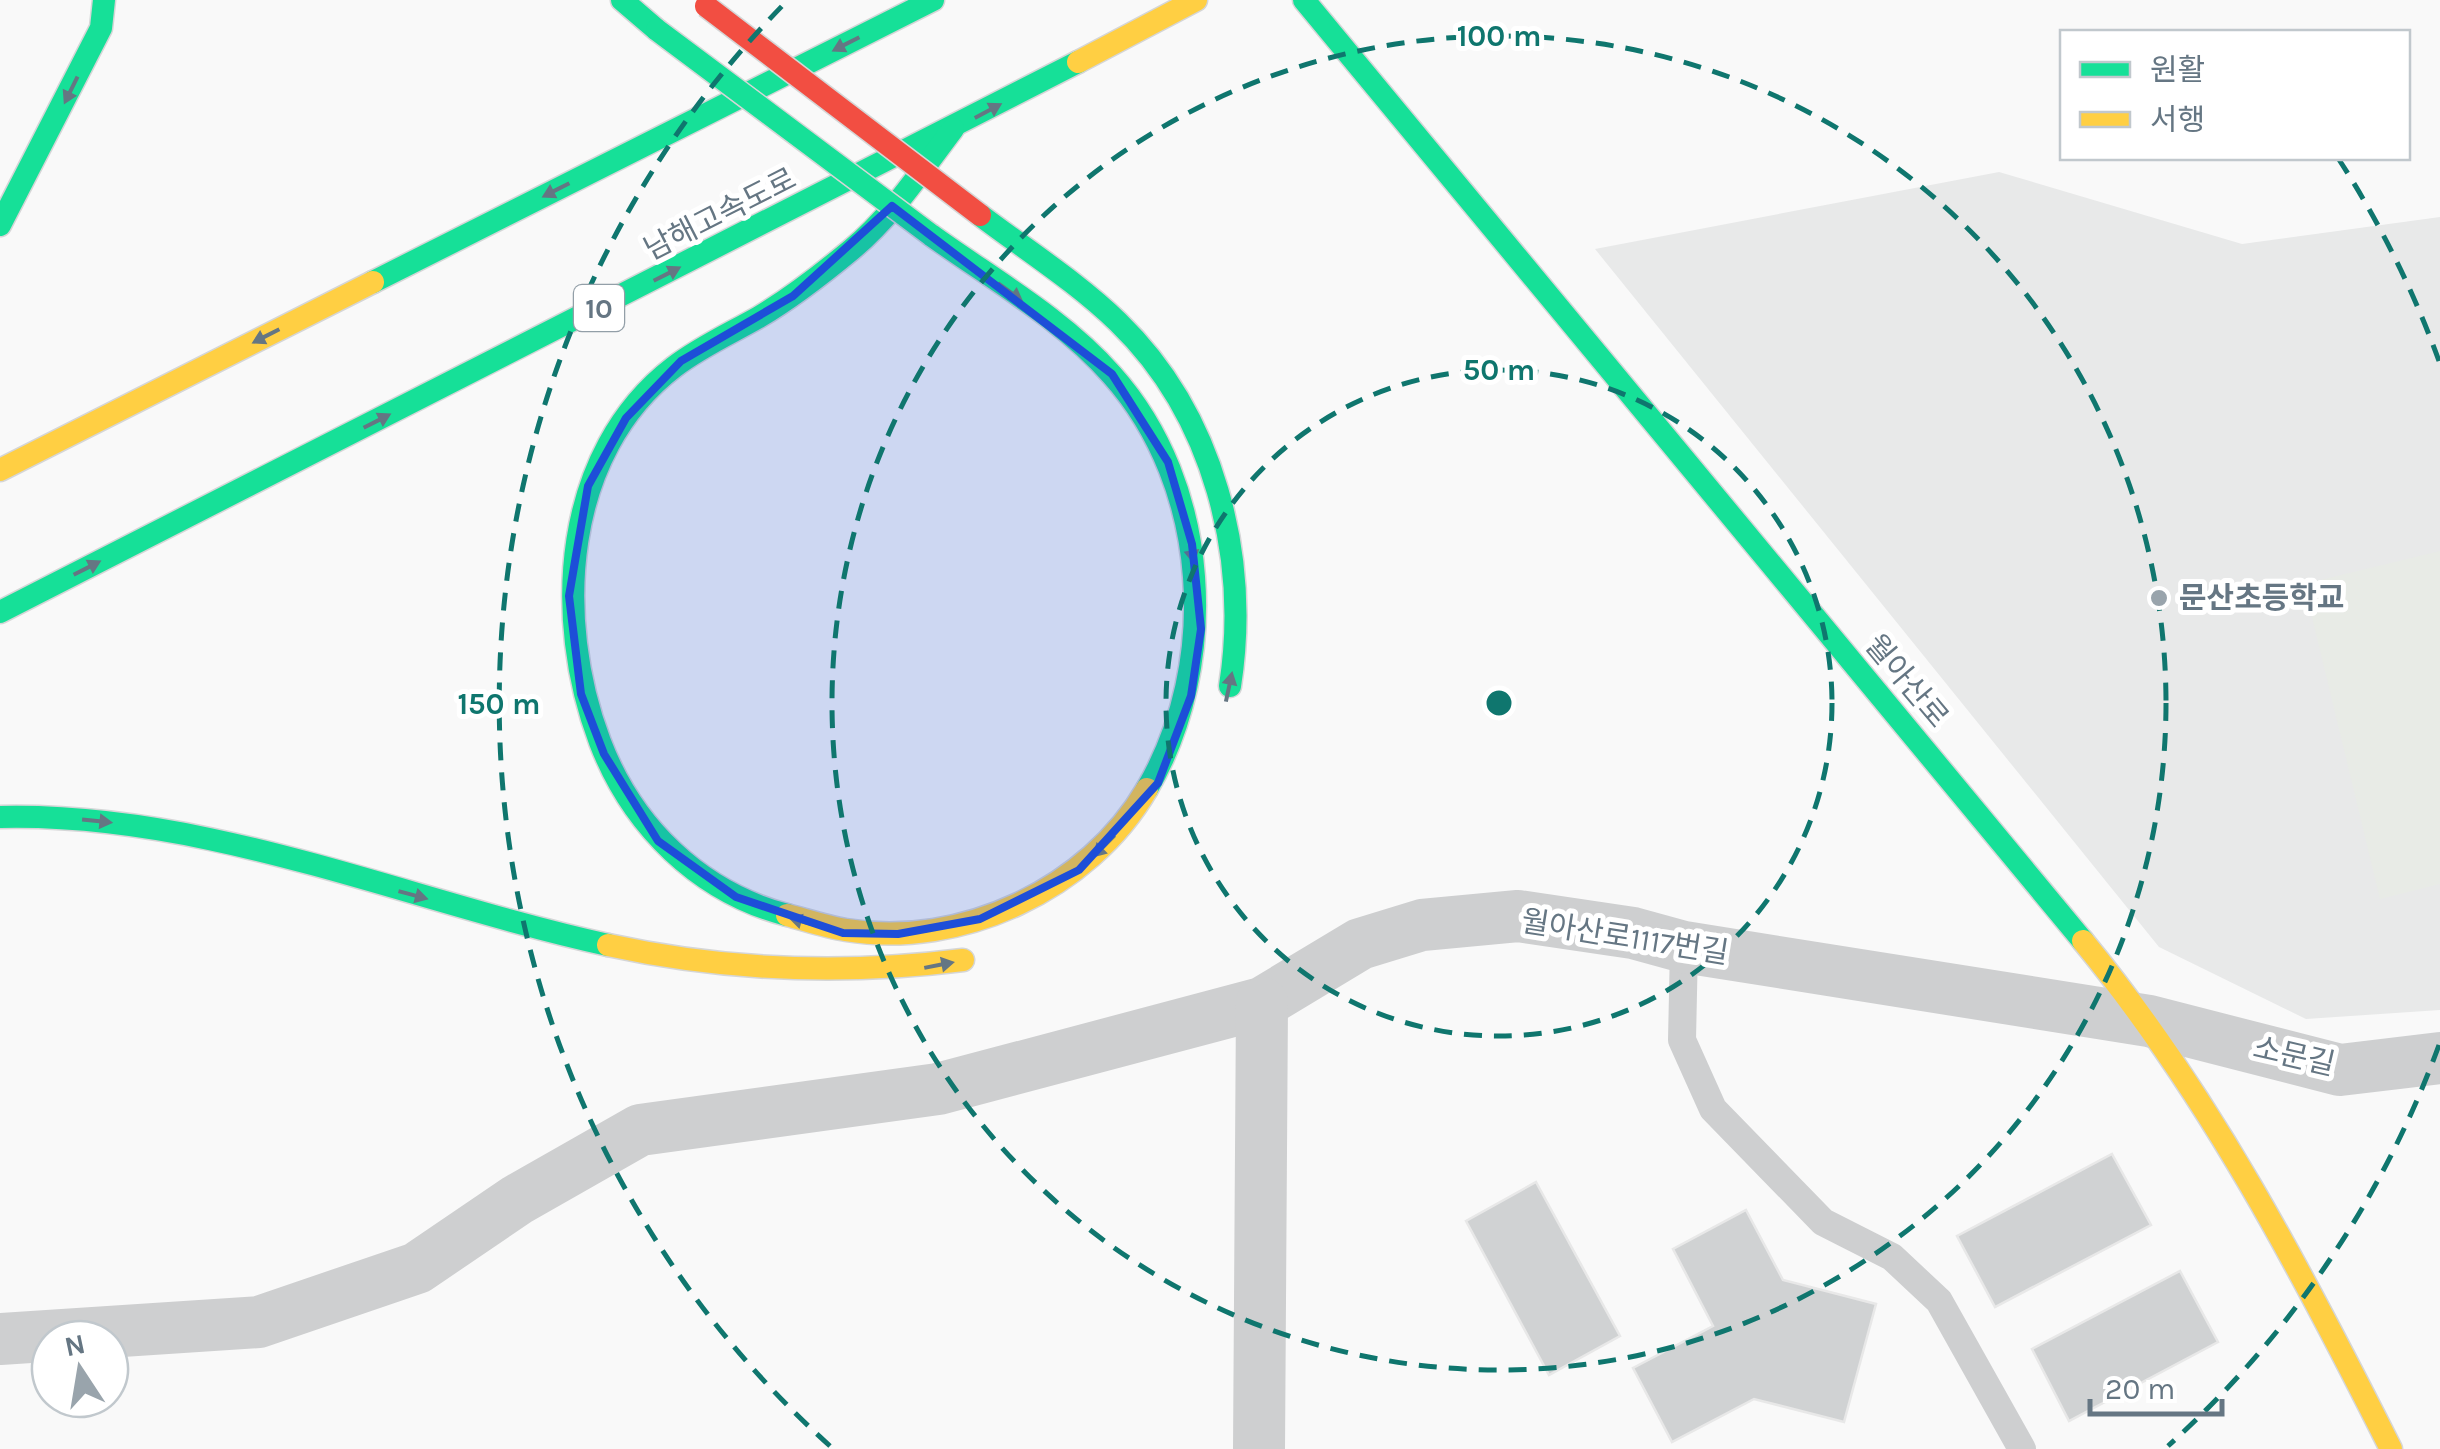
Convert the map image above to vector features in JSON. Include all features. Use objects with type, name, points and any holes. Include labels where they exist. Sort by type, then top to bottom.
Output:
[{"type":"main road","points":[[0,225],[102,28],[104,0]]},
{"type":"main road","points":[[622,0],[657,30],[931,235],[1034,309],[1112,374],[1168,462],[1192,544],[1201,629],[1191,696],[1178,740],[1158,783],[1105,846],[1079,870],[1037,896],[980,919],[898,934],[843,933],[736,898],[695,872],[658,841],[633,809],[611,768],[581,694],[571,644],[569,596],[588,486],[626,418],[680,361],[793,296],[873,230],[954,129]]},
{"type":"main road","points":[[0,470],[934,0]]},
{"type":"main road","name":"남해고속도로","points":[[0,612],[954,129],[1196,0]]},
{"type":"main road","name":"월아산로","points":[[1304,0],[2150,1021],[2306,1280],[2391,1449]]},
{"type":"main road","points":[[702,3],[1120,324],[1166,376],[1198,443],[1230,529],[1238,606],[1232,679],[1223,714]]},
{"type":"main road","points":[[0,816],[100,820],[192,835],[642,954],[797,972],[899,972],[988,955]]},
{"type":"street","name":"월아산로1117번길","points":[[0,1338],[258,1322],[416,1268],[517,1200],[640,1130],[938,1089],[1262,1004],[1360,944],[1422,925],[1518,916],[1633,933],[1684,947],[2150,1021]]},
{"type":"street","points":[[1259,1449],[1262,1004]]},
{"type":"street","name":"소문길","points":[[2150,1021],[2340,1070],[2440,1058]]},
{"type":"lane","points":[[1684,947],[1682,1040],[1712,1110],[1823,1222],[1892,1257],[1939,1301],[2022,1449]]},
{"type":"highlighted area","points":[[892,206],[1112,374],[1168,462],[1192,544],[1201,629],[1191,696],[1158,783],[1079,870],[980,919],[898,934],[843,933],[736,897],[658,841],[604,754],[581,694],[569,596],[588,486],[626,418],[681,361],[793,296]]},
{"type":"shaded area","name":"문산초등학교","points":[[1999,172],[2242,244],[2440,217],[2440,1010],[2306,1019],[2159,947],[1595,249]]},
{"type":"shaded area","points":[[2440,551],[2440,884],[2380,899],[2304,584]]},
{"type":"building","points":[[2112,1154],[2151,1225],[1995,1307],[1957,1236]]},
{"type":"building","points":[[1536,1182],[1620,1336],[1549,1375],[1466,1221]]},
{"type":"building","points":[[1746,1210],[1783,1280],[1876,1304],[1844,1422],[1754,1399],[1672,1442],[1633,1368],[1713,1326],[1673,1249]]},
{"type":"building","points":[[2180,1271],[2218,1342],[2069,1421],[2032,1349]]},
{"type":"traffic: fast","points":[[0,225],[101,28],[104,0]]},
{"type":"traffic: fast","points":[[622,0],[657,30]]},
{"type":"traffic: fast","points":[[373,282],[933,0]]},
{"type":"traffic: fast","points":[[1304,0],[2083,941]]},
{"type":"traffic: fast","points":[[657,30],[931,235]]},
{"type":"traffic: fast","points":[[0,612],[1078,62]]},
{"type":"traffic: fast","points":[[787,915],[725,890],[672,851],[650,828],[614,773],[585,694],[576,643],[573,592],[577,540],[589,491],[609,444],[637,403],[674,367],[783,302],[866,237],[953,129]]},
{"type":"traffic: fast","points":[[980,215],[1102,307],[1151,359],[1179,400],[1218,490],[1229,539],[1235,637],[1230,686]]},
{"type":"traffic: fast","points":[[931,235],[1026,300],[1092,354],[1145,420],[1170,469],[1186,522],[1194,577],[1194,632],[1186,687],[1171,740],[1147,789]]},
{"type":"traffic: fast","points":[[0,817],[78,819],[231,844],[608,945]]},
{"type":"traffic: slow","points":[[1078,62],[1196,0]]},
{"type":"traffic: slow","points":[[0,470],[373,282]]},
{"type":"traffic: slow","points":[[787,915],[839,929],[890,933],[933,930],[976,920],[1057,883],[1092,856],[1122,825],[1147,789]]},
{"type":"traffic: slow","points":[[2083,941],[2172,1060],[2251,1186],[2391,1449]]},
{"type":"traffic: slow","points":[[608,945],[697,960],[785,968],[874,968],[963,960]]},
{"type":"traffic: jam","points":[[706,6],[980,215]]},
{"type":"place","name":"문산초등학교","points":[[2159,598]]}]
